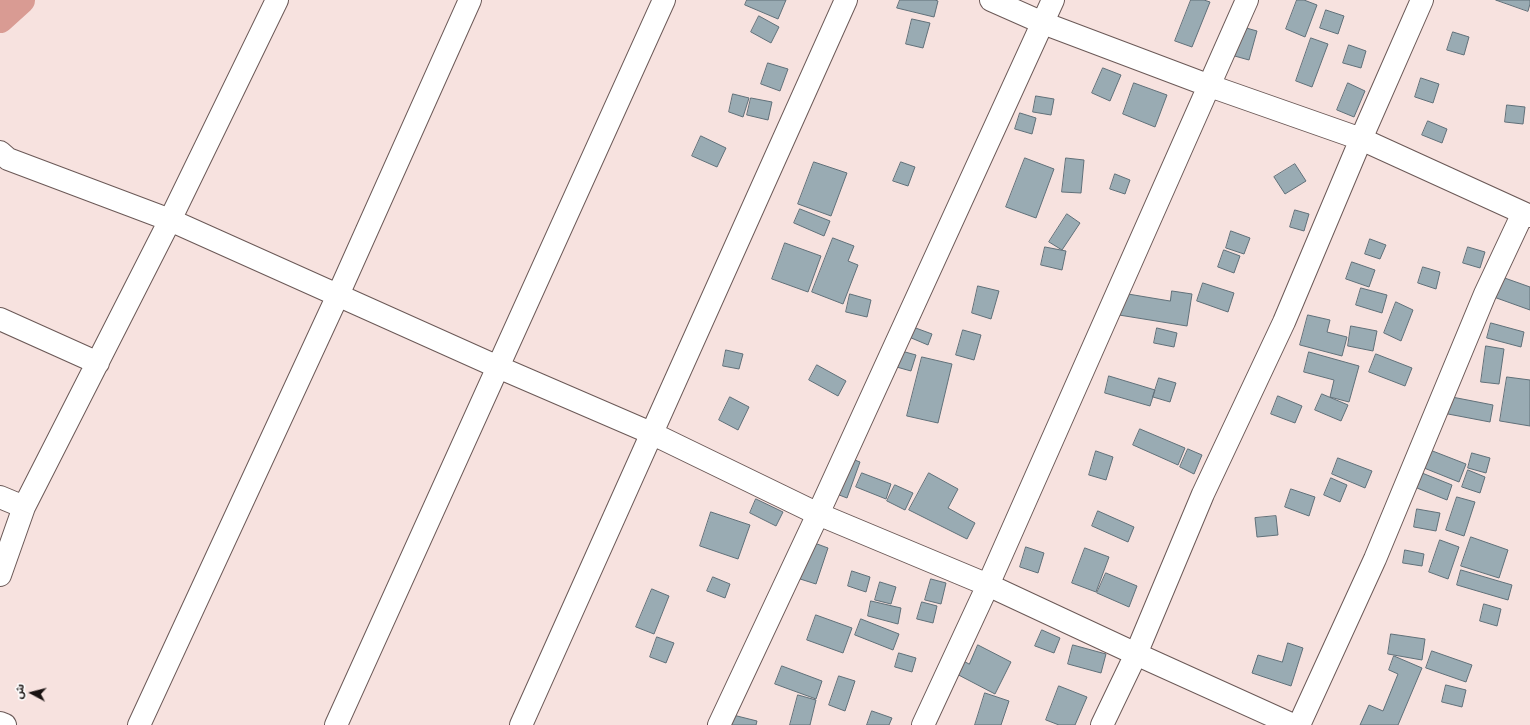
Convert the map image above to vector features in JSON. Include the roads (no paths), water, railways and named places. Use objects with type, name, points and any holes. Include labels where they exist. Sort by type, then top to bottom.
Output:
[{"type":"street","points":[[0,575],[24,507],[170,220],[277,0]]},
{"type":"street","points":[[139,725],[338,295],[470,0]]},
{"type":"street","points":[[336,725],[664,0]]},
{"type":"street","points":[[521,725],[846,0]]},
{"type":"street","points":[[991,0],[1043,23],[1210,86],[1361,139],[1527,214],[1484,294],[1375,559],[1299,725]]},
{"type":"street","points":[[719,725],[818,514],[1053,0]]},
{"type":"street","points":[[923,725],[988,585],[1247,0]]},
{"type":"street","points":[[1102,725],[1136,654],[1203,494],[1284,322],[1361,139],[1422,0]]},
{"type":"street","points":[[3,162],[170,220],[498,367],[651,433],[818,514],[988,585],[1293,725]]},
{"type":"street","points":[[0,319],[98,363]]},
{"type":"street","points":[[0,498],[24,507]]},
{"type":"street","points":[[0,723],[6,725]]},
{"type":"waterway","points":[[0,19],[21,0]]}]
